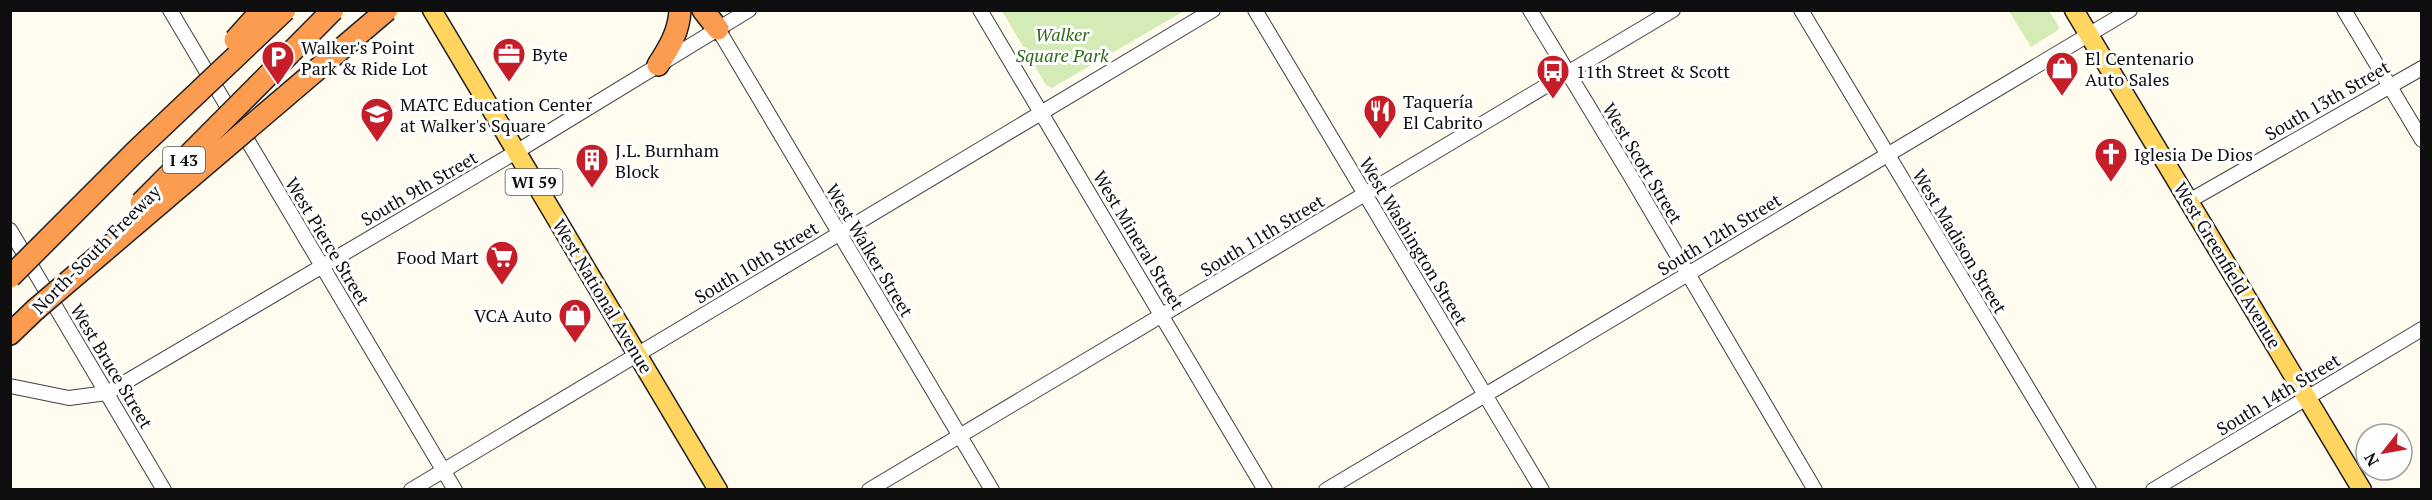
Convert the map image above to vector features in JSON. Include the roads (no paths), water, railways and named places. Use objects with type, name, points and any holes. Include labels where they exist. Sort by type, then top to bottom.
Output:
[{"type":"highway","points":[[135,153],[262,10]]},
{"type":"highway","name":"I 43","points":[[10,277],[135,153],[285,10]]},
{"type":"highway","name":"North-South Freeway","points":[[10,334],[333,10]]},
{"type":"highway","points":[[35,310],[387,10]]},
{"type":"highway","points":[[658,65],[672,42],[680,22],[680,10]]},
{"type":"highway","points":[[703,10],[714,20]]},
{"type":"main road","name":"West National Avenue","points":[[432,10],[718,489]]},
{"type":"main road","name":"West Greenfield Avenue","points":[[2074,10],[2362,489]]},
{"type":"street","name":"West Pierce Street","points":[[170,10],[455,489]]},
{"type":"street","name":"South 9th Street","points":[[107,393],[516,152],[658,65],[714,20],[749,10]]},
{"type":"street","name":"West Mineral Street","points":[[980,10],[1265,489]]},
{"type":"street","name":"South 10th Street","points":[[411,489],[1213,10]]},
{"type":"street","name":"West Washington Street","points":[[1255,10],[1542,489]]},
{"type":"street","name":"West Scott Street","points":[[1530,10],[1815,489]]},
{"type":"street","name":"South 11th Street","points":[[869,489],[1672,10]]},
{"type":"street","name":"West Madison Street","points":[[1801,10],[2089,489]]},
{"type":"street","name":"South 12th Street","points":[[1326,489],[2130,10]]},
{"type":"street","points":[[2344,10],[2421,140]]},
{"type":"street","name":"West Walker Street","points":[[714,20],[992,489]]},
{"type":"street","name":"South 13th Street","points":[[2189,201],[2421,68]]},
{"type":"street","name":"West Bruce Street","points":[[10,230],[164,489]]},
{"type":"street","name":"South 14th Street","points":[[2153,489],[2421,329]]},
{"type":"street","points":[[10,386],[69,398],[107,393]]},
{"type":"place","name":"Byte","points":[[509,83]]},
{"type":"place","name":"Walker's Point Park & Ride Lot","points":[[278,86]]},
{"type":"place","name":"El Centenario Auto Sales","points":[[2062,97]]},
{"type":"place","name":"11th Street & Scott","points":[[1553,100]]},
{"type":"place","name":"Taquería El Cabrito","points":[[1380,140]]},
{"type":"place","name":"MATC Education Center at Walker's Square","points":[[377,143]]},
{"type":"place","name":"Iglesia De Dios","points":[[2111,183]]},
{"type":"place","name":"J.L. Burnham Block","points":[[592,189]]},
{"type":"place","name":"Food Mart","points":[[502,286]]},
{"type":"place","name":"VCA Auto","points":[[575,344]]},
{"type":"park label","name":"Walker Square Park","points":[[1062,44]]}]
